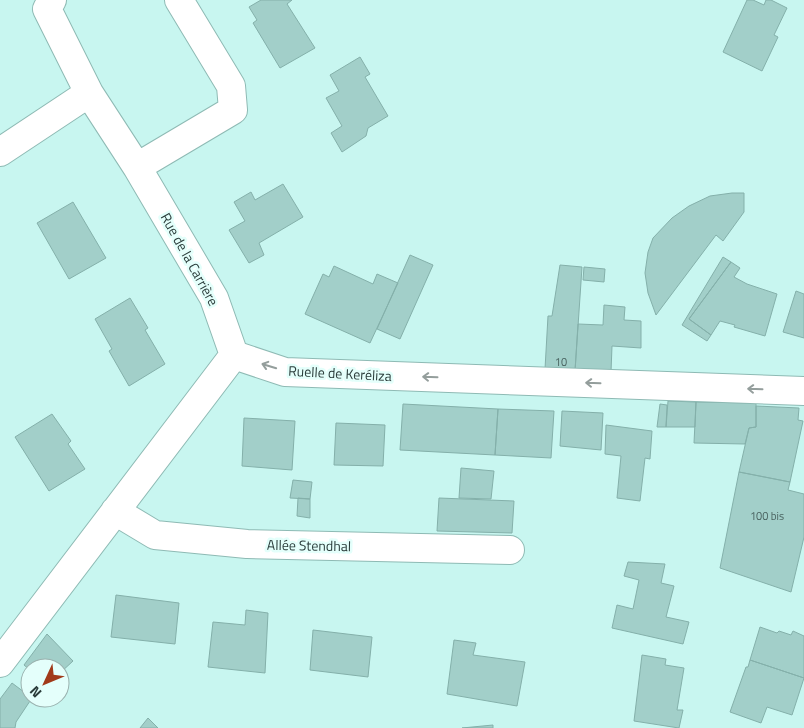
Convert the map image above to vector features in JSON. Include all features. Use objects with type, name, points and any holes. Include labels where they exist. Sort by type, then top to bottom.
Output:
[{"type":"street","name":"Rue de la Carrière","points":[[52,0],[47,9],[89,94],[137,167],[214,298],[234,355]]},
{"type":"street","points":[[137,167],[233,110],[231,86],[179,0]]},
{"type":"street","points":[[0,152],[89,94]]},
{"type":"street","points":[[0,663],[234,355]]},
{"type":"street","name":"Ruelle de Keréliza","points":[[234,355],[285,372],[804,391]]},
{"type":"street","name":"Allée Stendhal","points":[[115,511],[155,535],[247,544],[510,550]]},
{"type":"building","points":[[261,0],[292,0],[287,4],[315,48],[280,68],[253,23],[257,20],[249,7]]},
{"type":"building","points":[[747,0],[753,0],[764,5],[766,0],[771,0],[787,8],[774,35],[778,37],[762,71],[723,52]]},
{"type":"building","points":[[360,57],[370,74],[365,77],[388,116],[368,128],[366,136],[342,152],[331,133],[342,126],[326,98],[339,91],[330,75]]},
{"type":"building","points":[[283,184],[303,217],[259,243],[264,255],[249,263],[229,230],[245,221],[234,202],[251,192],[255,200]]},
{"type":"building","points":[[744,193],[744,212],[723,241],[716,235],[656,315],[648,293],[645,273],[648,252],[653,238],[672,218],[689,206],[710,196]]},
{"type":"building","points":[[73,202],[106,258],[69,279],[37,223]]},
{"type":"building","points":[[410,255],[433,265],[400,339],[377,329]]},
{"type":"building","points":[[723,257],[731,262],[689,319],[711,335],[707,341],[682,325]]},
{"type":"building","points":[[731,262],[740,268],[734,277],[747,284],[777,294],[765,336],[720,321],[711,335],[689,319]]},
{"type":"building","points":[[560,265],[582,267],[575,371],[545,369],[548,316],[552,316]]},
{"type":"building","points":[[334,266],[373,284],[377,274],[398,283],[370,343],[305,314],[323,274],[329,277]]},
{"type":"building","points":[[584,267],[605,269],[604,282],[583,280]]},
{"type":"building","points":[[796,291],[804,294],[804,338],[783,332]]},
{"type":"building","points":[[130,298],[148,328],[145,330],[165,364],[129,386],[109,351],[112,349],[95,319]]},
{"type":"building","points":[[604,305],[625,307],[624,320],[641,321],[641,348],[612,346],[611,372],[575,371],[578,324],[603,325]]},
{"type":"building","points":[[668,401],[696,402],[695,427],[666,427]]},
{"type":"building","points":[[696,402],[756,403],[756,427],[749,428],[745,444],[694,443]]},
{"type":"building","points":[[403,404],[498,409],[495,455],[400,450]]},
{"type":"building","points":[[660,404],[667,405],[666,427],[657,427]]},
{"type":"building","points":[[756,406],[799,408],[798,420],[803,421],[790,482],[739,472],[749,428],[756,427]]},
{"type":"building","points":[[498,409],[554,411],[551,458],[495,455]]},
{"type":"building","points":[[562,411],[603,413],[601,450],[560,446]]},
{"type":"building","points":[[52,414],[71,441],[68,444],[85,469],[49,491],[15,437]]},
{"type":"building","points":[[244,418],[295,421],[292,470],[242,466]]},
{"type":"building","points":[[336,423],[385,425],[383,466],[334,465]]},
{"type":"building","points":[[606,425],[652,431],[650,459],[645,458],[640,501],[617,498],[621,456],[605,454]]},
{"type":"building","points":[[461,468],[494,471],[491,499],[459,498]]},
{"type":"building","points":[[739,472],[790,482],[788,490],[804,494],[804,537],[791,592],[720,568]]},
{"type":"building","points":[[293,480],[312,482],[310,499],[290,498]]},
{"type":"building","points":[[298,498],[310,499],[310,518],[297,516]]},
{"type":"building","points":[[439,498],[514,501],[512,533],[437,531]]},
{"type":"building","points":[[628,562],[665,564],[661,583],[674,586],[666,617],[689,622],[683,644],[612,628],[617,605],[633,609],[639,580],[624,576]]},
{"type":"building","points":[[116,595],[179,603],[175,644],[111,637]]},
{"type":"building","points":[[246,610],[268,613],[265,673],[208,667],[213,622],[245,625]]},
{"type":"building","points":[[760,627],[777,633],[779,631],[791,635],[793,631],[804,636],[804,678],[750,660]]},
{"type":"building","points":[[313,630],[372,637],[368,677],[310,670]]},
{"type":"building","points":[[47,634],[73,661],[70,664],[70,658],[29,658]]},
{"type":"building","points":[[454,640],[476,643],[473,655],[525,662],[517,706],[447,694]]},
{"type":"building","points":[[642,655],[666,659],[665,665],[684,668],[677,710],[683,710],[679,728],[634,721]]},
{"type":"building","points":[[750,660],[804,678],[792,715],[767,707],[761,723],[730,712]]},
{"type":"building","points":[[12,683],[20,689],[20,708],[25,708],[16,722],[15,728],[0,728],[0,699]]},
{"type":"building","points":[[148,718],[158,728],[140,728]]},
{"type":"building","points":[[493,725],[493,728],[462,728]]}]
